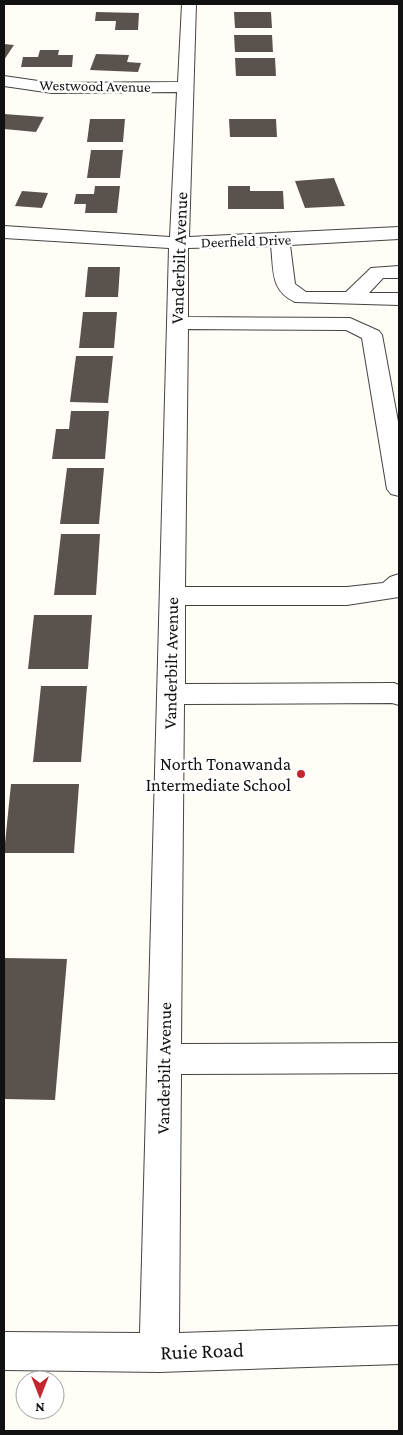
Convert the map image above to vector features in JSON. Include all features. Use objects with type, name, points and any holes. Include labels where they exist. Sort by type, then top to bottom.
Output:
[{"type":"street","name":"Vanderbilt Avenue","points":[[159,1353],[177,323],[189,4]]},
{"type":"street","name":"Westwood Avenue","points":[[4,81],[52,88],[186,88]]},
{"type":"street","name":"Deerfield Drive","points":[[4,232],[179,243],[280,240],[399,233]]},
{"type":"street","points":[[280,240],[285,284],[290,292],[302,298],[399,299]]},
{"type":"street","points":[[351,299],[378,272],[399,272]]},
{"type":"street","points":[[177,323],[350,324],[372,334],[399,489]]},
{"type":"street","points":[[173,596],[347,596],[390,590],[399,583]]},
{"type":"street","points":[[170,694],[394,693],[399,695]]},
{"type":"street","points":[[164,1059],[399,1058]]},
{"type":"street","name":"Ruie Road","points":[[4,1351],[159,1353],[399,1345]]},
{"type":"building","points":[[96,12],[139,13],[138,30],[115,30],[116,21],[95,21]]},
{"type":"building","points":[[234,12],[271,12],[272,28],[235,28]]},
{"type":"building","points":[[234,35],[272,35],[273,52],[235,52]]},
{"type":"building","points":[[4,44],[14,45],[4,60]]},
{"type":"building","points":[[40,50],[59,50],[58,55],[73,55],[72,67],[21,67],[23,57],[38,57]]},
{"type":"building","points":[[96,54],[129,55],[127,62],[141,63],[138,72],[90,70]]},
{"type":"building","points":[[235,58],[275,58],[276,76],[236,76]]},
{"type":"building","points":[[4,114],[44,117],[36,132],[4,129]]},
{"type":"building","points":[[90,119],[125,119],[123,142],[87,142]]},
{"type":"building","points":[[229,119],[276,119],[277,137],[230,137]]},
{"type":"building","points":[[91,150],[123,150],[120,178],[87,178]]},
{"type":"building","points":[[334,178],[345,206],[305,208],[295,181]]},
{"type":"building","points":[[95,186],[120,186],[117,213],[85,213],[86,204],[74,204],[76,194],[94,194]]},
{"type":"building","points":[[228,186],[250,186],[250,191],[283,191],[284,209],[228,209]]},
{"type":"building","points":[[22,191],[48,193],[42,208],[15,206]]},
{"type":"building","points":[[88,267],[120,267],[118,297],[85,297]]},
{"type":"building","points":[[83,312],[117,312],[114,348],[79,348]]},
{"type":"building","points":[[76,356],[113,356],[108,403],[70,402]]},
{"type":"building","points":[[71,411],[109,411],[105,459],[52,459],[56,429],[69,429]]},
{"type":"building","points":[[67,468],[104,468],[99,524],[60,524]]},
{"type":"building","points":[[61,534],[100,534],[96,595],[54,595]]},
{"type":"building","points":[[34,615],[92,615],[88,669],[28,669]]},
{"type":"building","points":[[41,686],[87,686],[81,762],[33,762]]},
{"type":"building","points":[[11,784],[79,784],[74,853],[4,853]]},
{"type":"building","points":[[4,958],[67,959],[55,1100],[4,1099]]},
{"type":"place","name":"North Tonawanda Intermediate School","points":[[301,774]]}]
